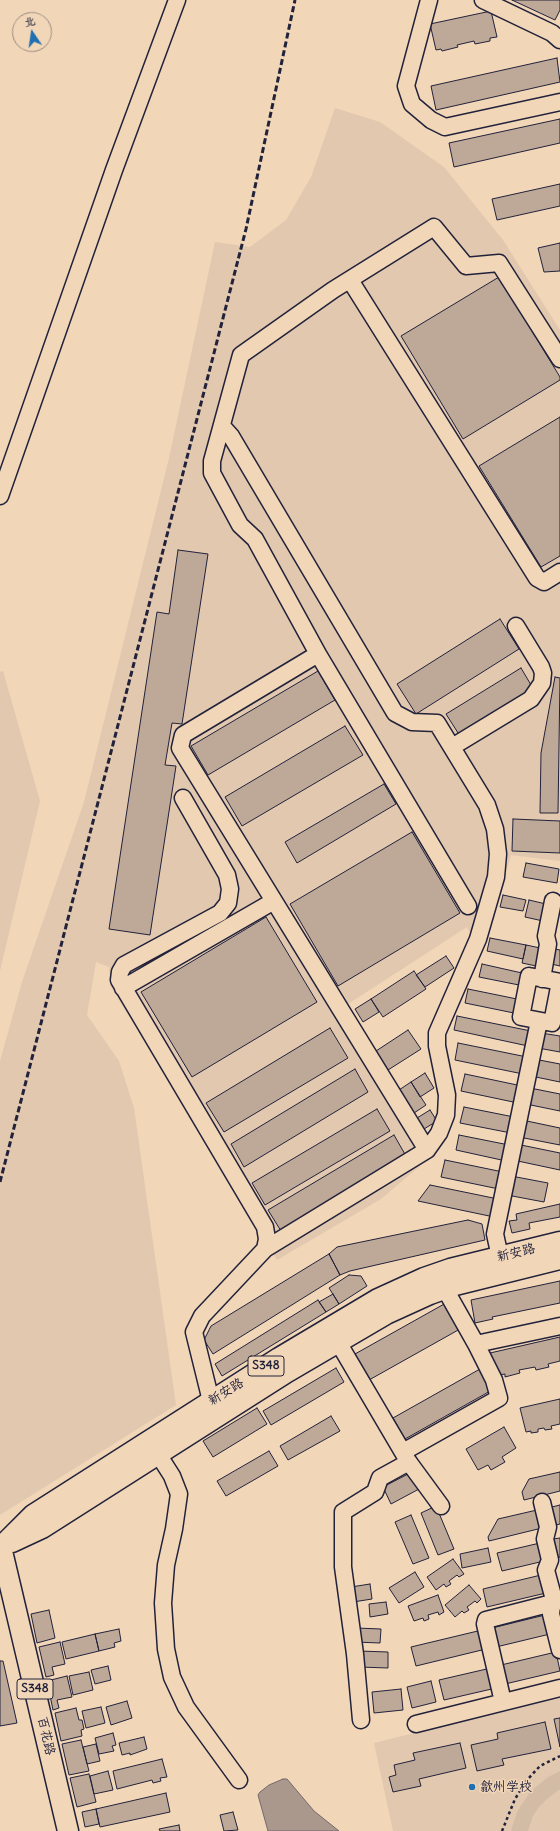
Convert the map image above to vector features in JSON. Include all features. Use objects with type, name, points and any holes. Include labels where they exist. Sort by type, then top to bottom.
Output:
[{"type":"main road","name":"新安路","points":[[1,1548],[33,1514],[278,1358],[378,1299],[450,1269],[560,1242]]},
{"type":"main road","name":"新安路","points":[[1,1548],[42,1528],[338,1342],[386,1314],[445,1289],[560,1259]]},
{"type":"main road","name":"百花路","points":[[1,1548],[68,1831]]},
{"type":"street","points":[[0,496],[114,170],[177,0]]},
{"type":"street","points":[[429,0],[406,86],[412,104],[422,113],[431,120],[445,127],[560,102]]},
{"type":"street","points":[[483,0],[552,33],[560,40]]},
{"type":"street","points":[[468,906],[318,654],[255,539],[240,525],[212,473],[212,461],[241,355],[350,280],[434,227],[466,266],[499,263],[560,359]]},
{"type":"street","points":[[350,280],[537,578],[544,582],[560,572]]},
{"type":"street","points":[[211,1401],[194,1332],[202,1316],[265,1249],[427,1150],[436,1138],[443,1124],[447,1105],[446,1086],[437,1046],[437,1033],[478,939],[490,900],[498,866],[497,842],[487,805],[437,723],[412,722],[395,713],[231,436],[222,426]]},
{"type":"street","points":[[452,747],[531,699],[542,683],[543,673],[541,667],[516,626]]},
{"type":"street","points":[[318,654],[183,735],[180,743],[182,752],[427,1150]]},
{"type":"street","points":[[183,798],[226,875],[230,889],[228,902],[220,913],[124,965],[119,976],[123,988],[265,1226],[267,1239],[265,1249]]},
{"type":"street","points":[[123,988],[274,901]]},
{"type":"street","points":[[542,979],[548,944],[546,936],[553,901]]},
{"type":"street","points":[[528,976],[542,979],[560,982],[552,1023],[521,1017],[528,976]]},
{"type":"street","points":[[500,1257],[495,1234],[539,1020]]},
{"type":"street","points":[[361,1720],[355,1654],[343,1567],[343,1512],[375,1492],[380,1478],[406,1457],[499,1398],[494,1380],[476,1344],[445,1289]]},
{"type":"street","points":[[476,1344],[560,1326]]},
{"type":"street","points":[[338,1342],[406,1457],[441,1506]]},
{"type":"street","points":[[158,1454],[172,1476],[179,1494],[174,1529],[166,1566],[163,1603],[166,1649],[172,1677],[186,1707],[239,1780]]},
{"type":"street","points":[[542,1502],[548,1528],[545,1539],[550,1560],[546,1570],[556,1602],[551,1614],[560,1650]]},
{"type":"street","points":[[503,1702],[485,1624],[486,1620],[556,1602]]},
{"type":"street","points":[[416,1724],[560,1688]]},
{"type":"path","points":[[502,1831],[516,1799],[527,1780],[540,1766],[560,1756]]},
{"type":"shaded area","points":[[335,108],[380,122],[444,167],[503,240],[560,330],[560,861],[511,855],[492,924],[484,942],[472,937],[467,927],[345,1006],[427,1136],[433,1155],[381,1199],[277,1260],[110,985],[109,967],[96,962],[87,1015],[119,1061],[134,1108],[176,1405],[0,1515],[0,1061],[22,982],[84,802],[169,458],[215,242],[250,247],[286,220],[311,177]]},
{"type":"shaded area","points":[[3,671],[40,801],[0,971],[0,672]]},
{"type":"shaded area","name":"歙州学校","points":[[560,1697],[560,1831],[393,1831],[374,1743]]},
{"type":"shaded area","points":[[560,1771],[560,1789],[539,1807],[533,1816],[528,1831],[511,1831],[517,1812],[530,1792],[548,1777]]},
{"type":"shaded area","points":[[283,1779],[287,1779],[314,1811],[339,1831],[268,1831],[258,1795],[269,1785]]},
{"type":"building","points":[[512,0],[560,0],[560,10],[555,20]]},
{"type":"building","points":[[491,11],[497,37],[490,38],[490,41],[475,44],[474,41],[457,45],[458,47],[442,51],[441,49],[436,50],[430,24]]},
{"type":"building","points":[[557,58],[560,82],[436,110],[431,86]]},
{"type":"building","points":[[560,119],[560,143],[454,167],[449,143]]},
{"type":"building","points":[[560,184],[560,206],[497,220],[492,199]]},
{"type":"building","points":[[560,243],[560,271],[544,272],[538,248]]},
{"type":"building","points":[[499,277],[560,377],[560,380],[463,439],[401,336]]},
{"type":"building","points":[[560,417],[560,556],[541,567],[479,466]]},
{"type":"building","points":[[178,550],[208,554],[182,724],[172,723],[165,765],[176,766],[150,935],[109,929],[157,612],[169,614]]},
{"type":"building","points":[[500,619],[519,649],[416,714],[397,684]]},
{"type":"building","points":[[521,668],[534,690],[460,736],[446,714]]},
{"type":"building","points":[[318,671],[335,700],[208,775],[191,746]]},
{"type":"building","points":[[555,677],[560,678],[558,813],[540,813],[541,753]]},
{"type":"building","points":[[345,726],[363,755],[242,826],[225,797]]},
{"type":"building","points":[[384,784],[396,804],[297,863],[285,842]]},
{"type":"building","points":[[513,819],[560,821],[560,853],[512,851]]},
{"type":"building","points":[[412,832],[460,913],[338,986],[290,904]]},
{"type":"building","points":[[526,863],[559,869],[557,883],[523,877]]},
{"type":"building","points":[[503,895],[526,900],[523,911],[500,907]]},
{"type":"building","points":[[529,900],[546,904],[543,921],[525,917]]},
{"type":"building","points":[[266,917],[317,1002],[192,1077],[141,992]]},
{"type":"building","points":[[490,938],[526,945],[523,959],[487,951]]},
{"type":"building","points":[[526,945],[545,949],[541,967],[522,963]]},
{"type":"building","points":[[550,948],[560,950],[560,966],[547,963]]},
{"type":"building","points":[[446,956],[454,968],[425,987],[416,975]]},
{"type":"building","points":[[482,964],[522,973],[519,985],[479,977]]},
{"type":"building","points":[[414,971],[426,989],[383,1017],[371,999]]},
{"type":"building","points":[[468,989],[517,999],[514,1013],[465,1003]]},
{"type":"building","points":[[371,999],[379,1012],[363,1022],[355,1009]]},
{"type":"building","points":[[457,1016],[531,1031],[528,1046],[454,1030]]},
{"type":"building","points":[[330,1028],[348,1058],[224,1132],[206,1103]]},
{"type":"building","points":[[408,1030],[421,1049],[388,1070],[376,1051]]},
{"type":"building","points":[[541,1033],[560,1036],[560,1052],[538,1048]]},
{"type":"building","points":[[458,1043],[527,1057],[523,1074],[455,1060]]},
{"type":"building","points":[[534,1059],[560,1064],[560,1082],[531,1076]]},
{"type":"building","points":[[355,1069],[368,1092],[244,1167],[231,1144]]},
{"type":"building","points":[[425,1073],[434,1088],[420,1097],[411,1082]]},
{"type":"building","points":[[465,1074],[522,1086],[518,1103],[461,1091]]},
{"type":"building","points":[[411,1082],[426,1105],[414,1113],[399,1090]]},
{"type":"building","points":[[530,1088],[560,1094],[560,1111],[526,1104]]},
{"type":"building","points":[[464,1107],[514,1117],[511,1133],[460,1123]]},
{"type":"building","points":[[377,1109],[390,1131],[265,1205],[252,1183]]},
{"type":"building","points":[[430,1110],[437,1121],[424,1129],[417,1118]]},
{"type":"building","points":[[522,1120],[560,1128],[560,1145],[519,1137]]},
{"type":"building","points":[[394,1135],[406,1156],[281,1231],[268,1210]]},
{"type":"building","points":[[459,1135],[509,1145],[506,1161],[456,1150]]},
{"type":"building","points":[[516,1144],[560,1153],[560,1170],[513,1160]]},
{"type":"building","points":[[445,1160],[503,1172],[499,1189],[441,1177]]},
{"type":"building","points":[[511,1176],[548,1183],[544,1202],[507,1195]]},
{"type":"building","points":[[430,1185],[498,1199],[494,1217],[418,1201]]},
{"type":"building","points":[[560,1204],[560,1217],[529,1223],[530,1229],[512,1233],[509,1221],[517,1220],[516,1214]]},
{"type":"building","points":[[468,1220],[482,1224],[485,1240],[350,1271],[340,1275],[329,1254],[337,1247]]},
{"type":"building","points":[[329,1254],[340,1275],[213,1354],[204,1340],[211,1326]]},
{"type":"building","points":[[349,1275],[361,1276],[367,1286],[339,1304],[329,1288]]},
{"type":"building","points":[[560,1281],[560,1303],[492,1317],[493,1319],[475,1323],[471,1300]]},
{"type":"building","points":[[333,1294],[339,1304],[326,1312],[319,1302]]},
{"type":"building","points":[[318,1300],[326,1312],[222,1376],[215,1364]]},
{"type":"building","points":[[446,1303],[460,1329],[369,1380],[355,1354]]},
{"type":"building","points":[[560,1337],[560,1361],[548,1364],[549,1367],[536,1370],[535,1367],[519,1370],[520,1373],[505,1377],[505,1374],[499,1375],[497,1367],[494,1368],[490,1353]]},
{"type":"building","points":[[336,1368],[344,1382],[271,1425],[263,1411]]},
{"type":"building","points":[[480,1369],[492,1390],[405,1439],[393,1418]]},
{"type":"building","points":[[560,1399],[560,1424],[551,1426],[552,1429],[545,1430],[544,1428],[538,1429],[538,1432],[526,1432],[520,1408]]},
{"type":"building","points":[[257,1408],[267,1424],[213,1457],[203,1441]]},
{"type":"building","points":[[331,1416],[340,1431],[288,1460],[280,1446]]},
{"type":"building","points":[[504,1427],[516,1448],[502,1457],[505,1462],[491,1470],[488,1465],[478,1470],[466,1449]]},
{"type":"building","points":[[269,1451],[278,1466],[226,1496],[217,1481]]},
{"type":"building","points":[[560,1472],[560,1491],[524,1500],[522,1492],[529,1479]]},
{"type":"building","points":[[410,1473],[419,1489],[391,1504],[383,1487]]},
{"type":"building","points":[[560,1505],[560,1524],[556,1525],[552,1507]]},
{"type":"building","points":[[436,1506],[454,1549],[438,1555],[421,1513]]},
{"type":"building","points":[[537,1510],[542,1528],[489,1541],[488,1537],[498,1519]]},
{"type":"building","points":[[411,1515],[429,1558],[413,1564],[395,1522]]},
{"type":"building","points":[[560,1538],[560,1557],[558,1558],[553,1539]]},
{"type":"building","points":[[540,1543],[544,1561],[502,1571],[497,1553]]},
{"type":"building","points":[[488,1548],[491,1562],[462,1568],[460,1554]]},
{"type":"building","points":[[453,1559],[464,1574],[459,1577],[457,1575],[449,1581],[451,1584],[446,1587],[444,1584],[436,1590],[427,1577]]},
{"type":"building","points":[[415,1572],[424,1587],[399,1603],[389,1588]]},
{"type":"building","points":[[541,1575],[546,1593],[487,1607],[483,1589]]},
{"type":"building","points":[[370,1584],[372,1599],[353,1602],[351,1587]]},
{"type":"building","points":[[469,1585],[481,1599],[477,1603],[475,1601],[467,1607],[469,1610],[464,1613],[462,1611],[455,1617],[445,1605]]},
{"type":"building","points":[[438,1595],[444,1612],[439,1615],[438,1612],[428,1615],[429,1619],[424,1621],[423,1618],[414,1621],[408,1606]]},
{"type":"building","points":[[386,1602],[388,1614],[370,1617],[369,1604]]},
{"type":"building","points":[[49,1610],[55,1638],[37,1643],[31,1614]]},
{"type":"building","points":[[545,1615],[550,1634],[496,1647],[492,1628]]},
{"type":"building","points":[[356,1628],[381,1629],[380,1643],[355,1642]]},
{"type":"building","points":[[119,1629],[121,1641],[114,1643],[115,1647],[99,1651],[95,1634]]},
{"type":"building","points":[[482,1630],[486,1649],[416,1666],[411,1647]]},
{"type":"building","points":[[95,1634],[99,1651],[66,1659],[62,1642]]},
{"type":"building","points":[[60,1642],[65,1664],[52,1667],[54,1675],[46,1677],[39,1647]]},
{"type":"building","points":[[359,1651],[388,1652],[388,1668],[359,1667]]},
{"type":"building","points":[[556,1652],[560,1671],[505,1684],[501,1665]]},
{"type":"building","points":[[0,1661],[3,1661],[17,1723],[0,1726]]},
{"type":"building","points":[[108,1666],[111,1680],[95,1684],[91,1670]]},
{"type":"building","points":[[491,1668],[496,1688],[444,1700],[439,1680]]},
{"type":"building","points":[[89,1672],[93,1690],[73,1695],[69,1676]]},
{"type":"building","points":[[67,1676],[72,1697],[57,1700],[59,1708],[53,1710],[47,1681]]},
{"type":"building","points":[[431,1681],[436,1702],[412,1708],[407,1687]]},
{"type":"building","points":[[401,1689],[403,1710],[374,1713],[372,1692]]},
{"type":"building","points":[[127,1701],[132,1718],[111,1725],[106,1707]]},
{"type":"building","points":[[101,1707],[105,1723],[86,1728],[82,1711]]},
{"type":"building","points":[[76,1708],[79,1720],[82,1720],[84,1729],[81,1730],[82,1736],[61,1741],[55,1713]]},
{"type":"building","points":[[560,1718],[560,1747],[554,1719]]},
{"type":"building","points":[[545,1722],[551,1749],[502,1759],[504,1765],[477,1771],[471,1745],[498,1739],[497,1733]]},
{"type":"building","points":[[113,1733],[116,1745],[112,1746],[114,1751],[99,1754],[95,1738]]},
{"type":"building","points":[[144,1737],[147,1749],[130,1755],[130,1753],[122,1755],[119,1743]]},
{"type":"building","points":[[81,1740],[89,1771],[69,1775],[62,1744]]},
{"type":"building","points":[[460,1743],[466,1768],[419,1779],[421,1786],[393,1792],[389,1777],[396,1775],[394,1765],[415,1760],[413,1753]]},
{"type":"building","points":[[96,1744],[100,1761],[87,1764],[83,1747]]},
{"type":"building","points":[[162,1759],[167,1777],[160,1778],[161,1781],[153,1783],[152,1780],[117,1789],[113,1771]]},
{"type":"building","points":[[108,1771],[113,1790],[94,1794],[90,1776]]},
{"type":"building","points":[[89,1774],[96,1802],[77,1807],[70,1778]]},
{"type":"building","points":[[166,1793],[170,1812],[100,1827],[96,1809]]},
{"type":"building","points":[[96,1809],[99,1824],[85,1827],[82,1812]]},
{"type":"building","points":[[233,1812],[238,1830],[224,1831],[220,1815]]},
{"type":"building","points":[[179,1825],[180,1831],[160,1831],[159,1829]]},
{"type":"railway","points":[[0,1182],[246,229],[295,0]]},
{"type":"place","name":"歙州学校","points":[[472,1787]]}]
